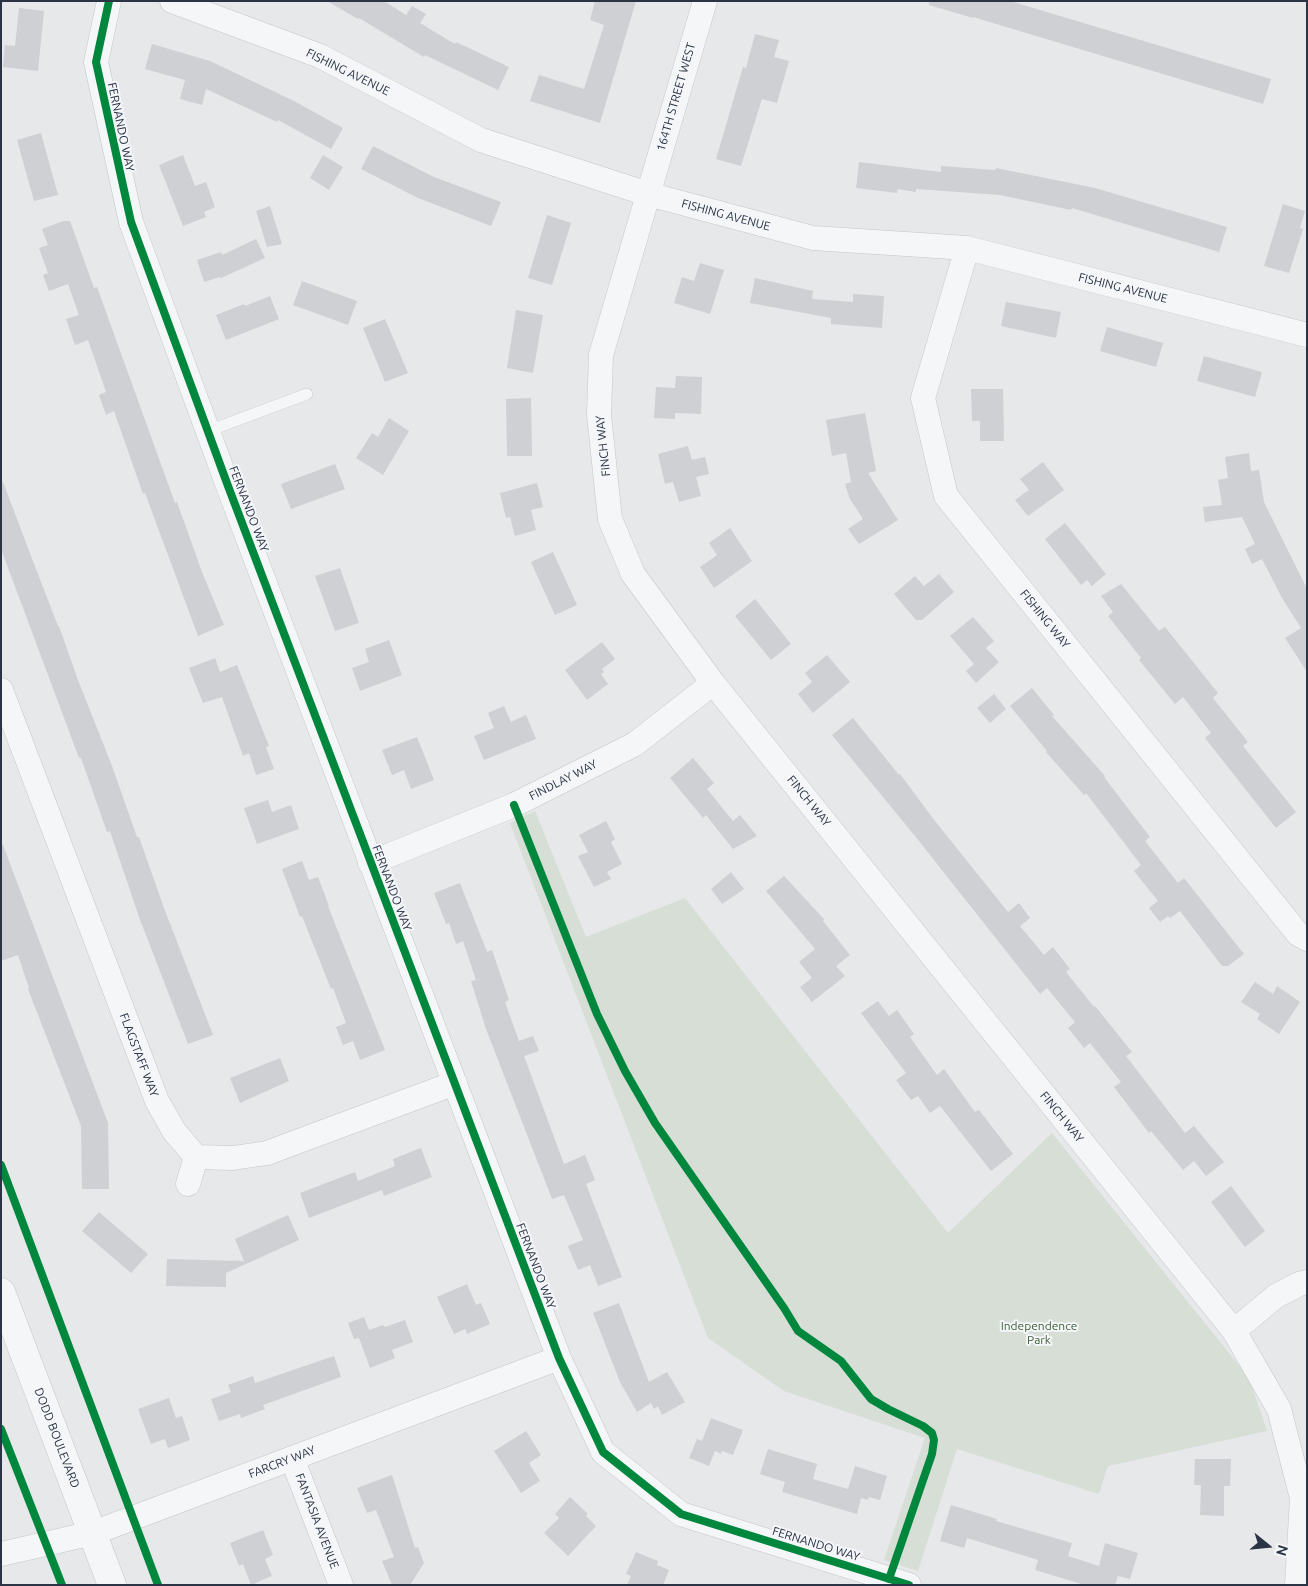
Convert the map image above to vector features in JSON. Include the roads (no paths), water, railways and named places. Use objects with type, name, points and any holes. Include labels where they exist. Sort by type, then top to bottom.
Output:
[{"type":"street","name":"FERNANDO WAY","points":[[109,1],[96,62],[130,222],[370,863],[559,1358],[603,1452],[681,1514],[909,1585]]},
{"type":"street","name":"FISHING AVENUE","points":[[172,1],[320,56],[482,140],[648,194],[813,238],[967,248],[1307,335]]},
{"type":"street","name":"164TH STREET WEST","points":[[648,194],[705,1]]},
{"type":"street","name":"FINCH WAY","points":[[648,194],[601,355],[599,415],[610,519],[633,574],[713,683],[1234,1331],[1279,1409],[1302,1498],[1297,1585]]},
{"type":"street","name":"FISHING WAY","points":[[967,248],[923,398],[946,496],[1298,934],[1307,939]]},
{"type":"street","name":"FINDLAY WAY","points":[[370,863],[514,805],[635,744],[713,683]]},
{"type":"street","name":"FLAGSTAFF WAY","points":[[1,690],[157,1101],[174,1131],[196,1157]]},
{"type":"street","points":[[188,1184],[196,1157],[232,1158],[267,1153],[454,1083]]},
{"type":"street","points":[[1234,1331],[1276,1296],[1307,1282]]},
{"type":"street","name":"DODD BOULEVARD","points":[[1,1292],[112,1585]]},
{"type":"street","name":"FARCRY WAY","points":[[1,1554],[93,1534],[559,1358]]},
{"type":"street","name":"FANTASIA AVENUE","points":[[292,1458],[341,1585]]},
{"type":"lane","points":[[208,431],[307,394]]},
{"type":"park label","name":"Independence Park","points":[[1039,1333]]}]
